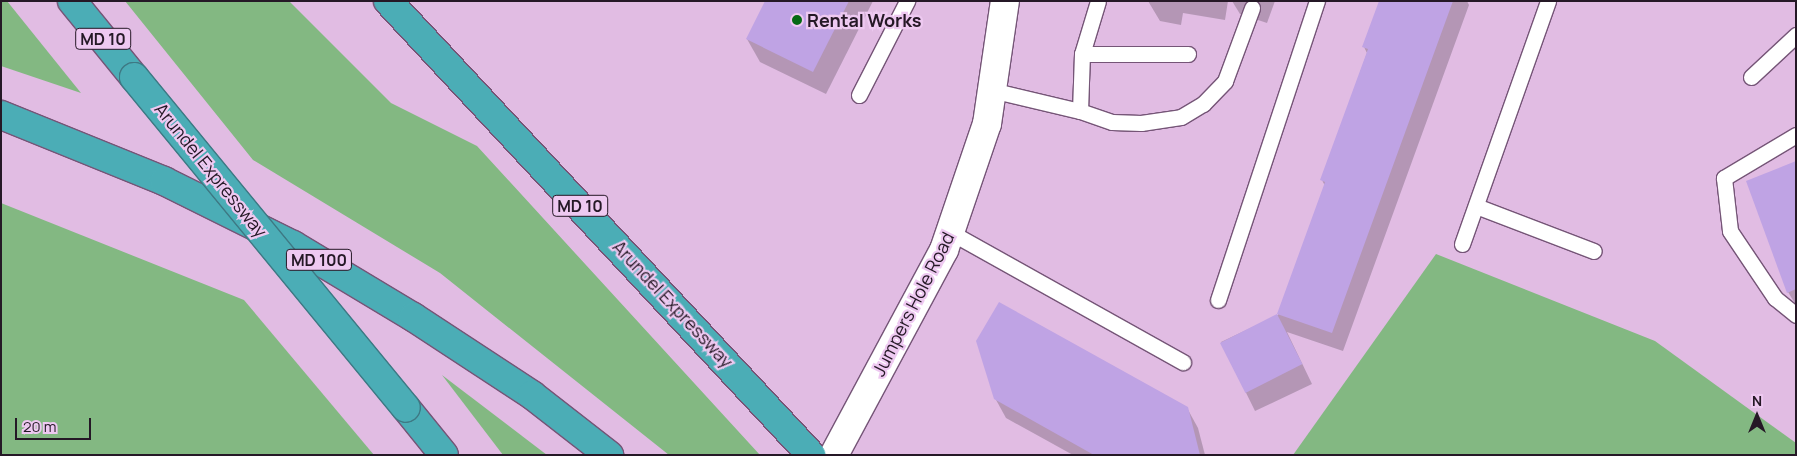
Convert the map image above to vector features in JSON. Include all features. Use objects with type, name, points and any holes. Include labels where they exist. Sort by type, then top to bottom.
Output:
[{"type":"highway","name":"Arundel Expressway","points":[[72,1],[444,455]]},
{"type":"highway","name":"Arundel Expressway","points":[[388,1],[773,410],[812,455]]},
{"type":"highway","name":"MD 100","points":[[1,115],[164,181],[293,245],[413,317],[524,390],[609,455]]},
{"type":"main road","name":"Jumpers Hole Road","points":[[834,455],[944,250],[986,124],[1004,1]]},
{"type":"lane","points":[[859,95],[907,1]]},
{"type":"lane","points":[[1080,111],[1082,54],[1098,1]]},
{"type":"lane","points":[[1218,300],[1317,1]]},
{"type":"lane","points":[[1462,244],[1548,1]]},
{"type":"lane","points":[[991,90],[1080,111],[1112,122],[1141,123],[1181,116],[1203,104],[1225,81],[1252,8]]},
{"type":"lane","points":[[1751,77],[1796,35]]},
{"type":"lane","points":[[1082,54],[1188,54]]},
{"type":"lane","points":[[1796,135],[1724,178],[1730,231],[1775,298],[1796,315]]},
{"type":"lane","points":[[1476,206],[1594,251]]},
{"type":"lane","points":[[950,232],[1184,362]]},
{"type":"green space","points":[[1,1],[7,1],[81,93],[1,66]]},
{"type":"green space","points":[[125,1],[289,1],[391,103],[477,146],[760,455],[669,455],[440,273],[253,160]]},
{"type":"green space","points":[[1,203],[244,300],[374,455],[1,455]]},
{"type":"green space","points":[[1436,254],[1655,341],[1796,443],[1796,455],[1293,455]]},
{"type":"green space","points":[[442,375],[547,455],[503,455]]},
{"type":"building","name":"Rental Works","points":[[765,1],[849,1],[813,72],[746,39]]},
{"type":"building","points":[[1379,1],[1453,1],[1332,333],[1277,314],[1325,182],[1320,180],[1368,49],[1362,47]]},
{"type":"building","points":[[1796,161],[1796,289],[1787,293],[1746,181]]},
{"type":"building","points":[[999,302],[1188,407],[1200,455],[1094,455],[994,399],[976,341]]},
{"type":"building","points":[[1277,314],[1302,364],[1245,393],[1220,343]]},
{"type":"place","name":"Rental Works","points":[[797,20]]}]
